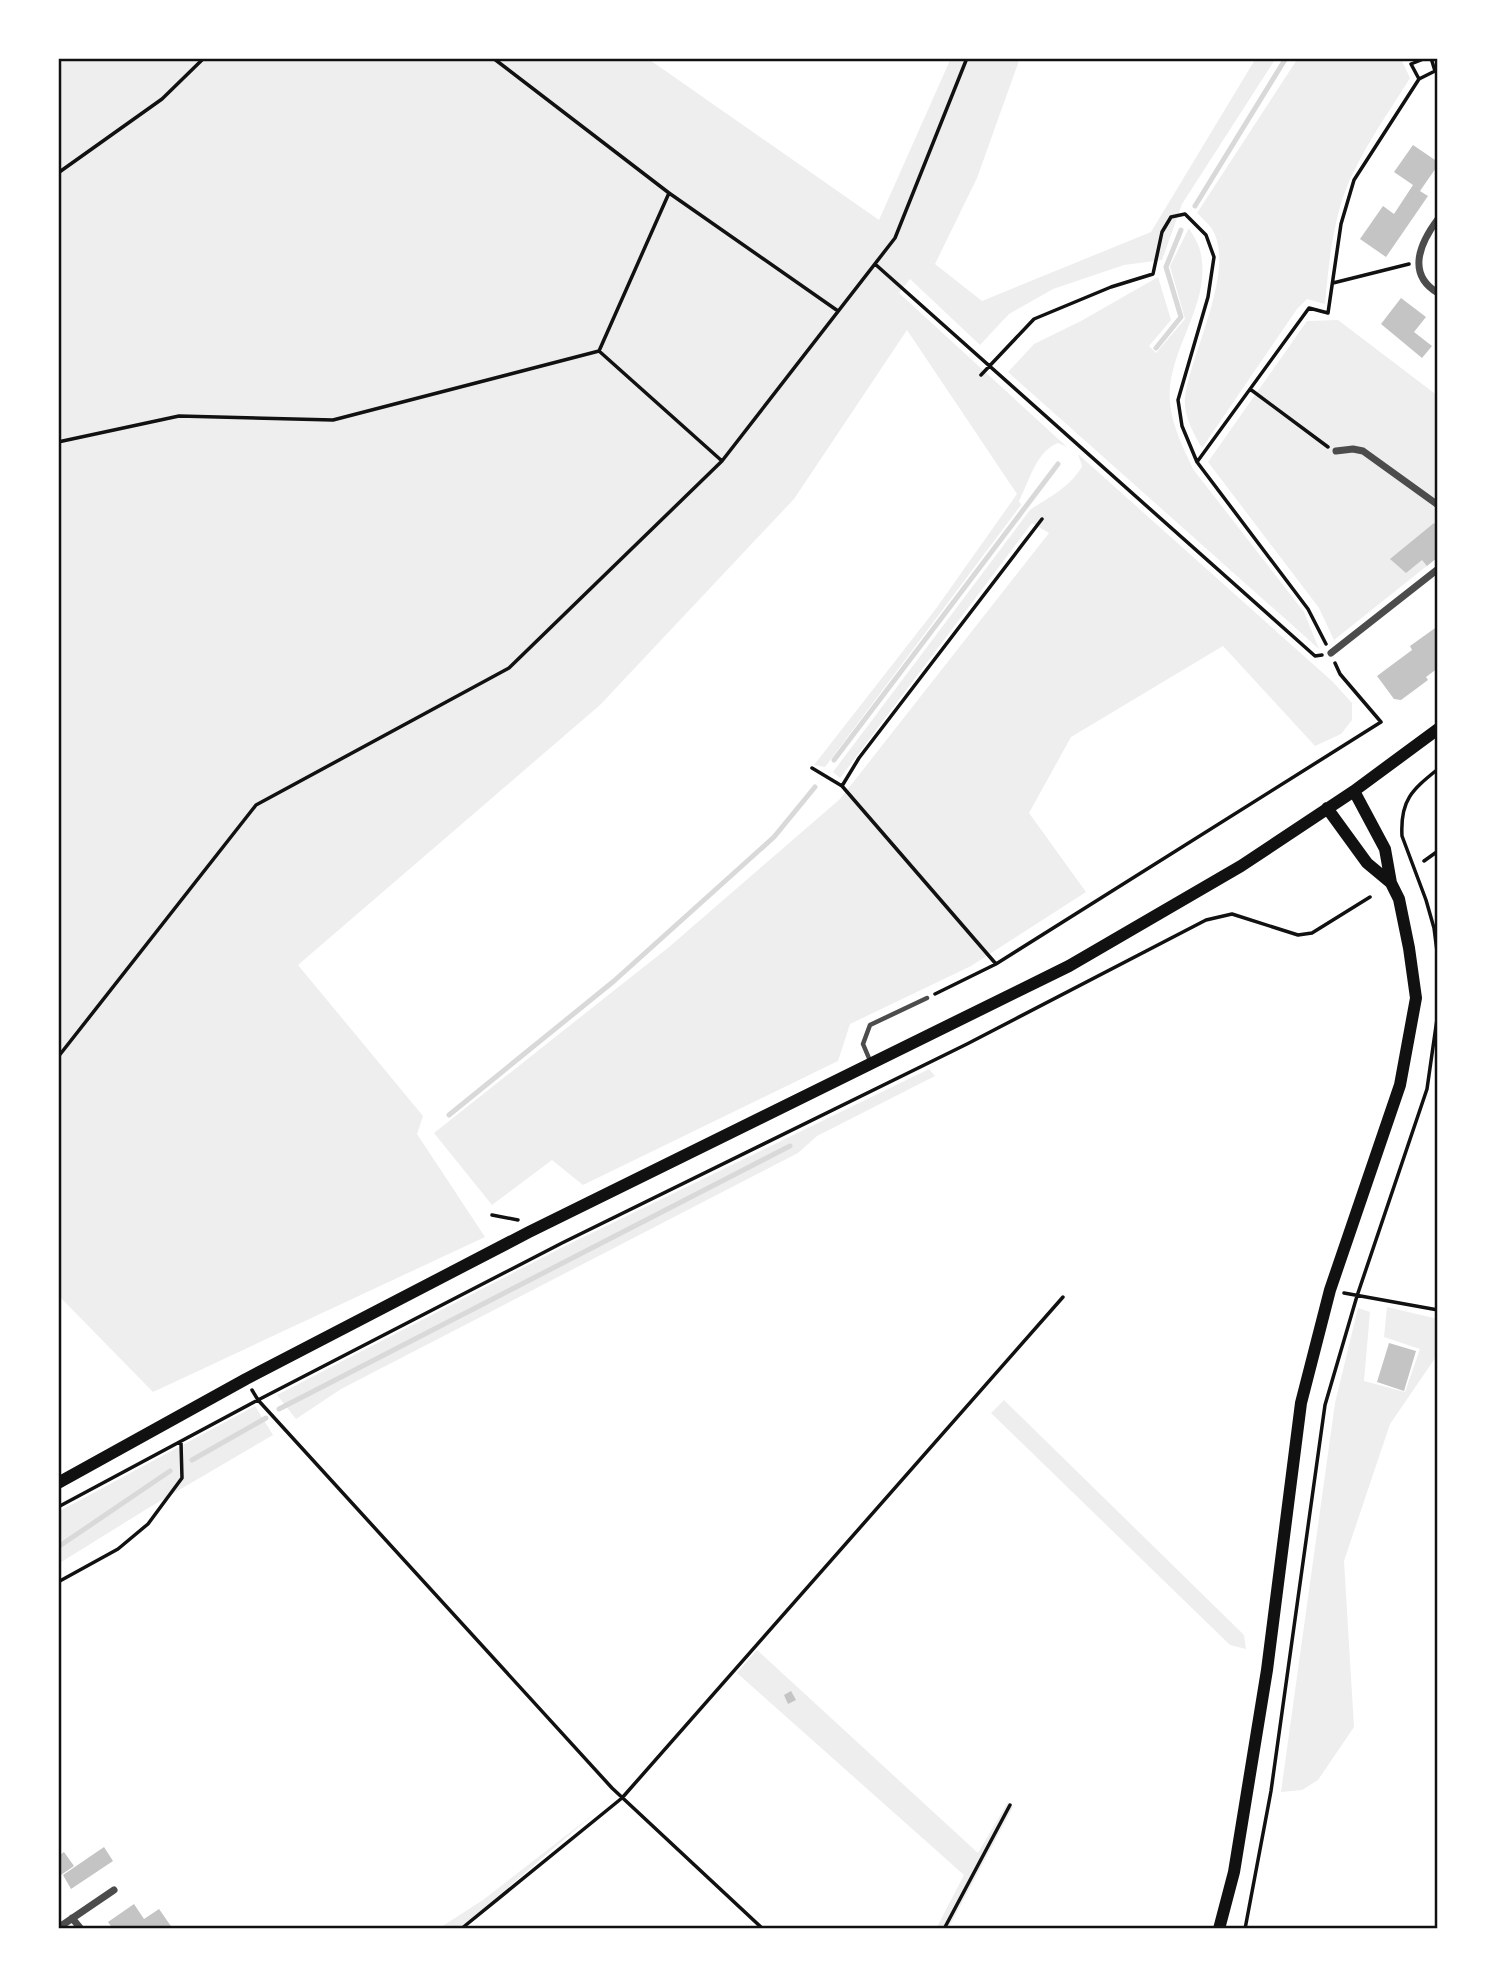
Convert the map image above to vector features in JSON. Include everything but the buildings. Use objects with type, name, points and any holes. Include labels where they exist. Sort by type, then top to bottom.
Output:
[{"type":"main road","points":[[58,1483],[246,1379],[528,1231],[1069,966],[1241,866],[1354,790],[1438,729]]},
{"type":"main road","points":[[1219,1929],[1234,1872],[1265,1683],[1301,1403],[1330,1290],[1400,1085],[1416,998],[1399,899],[1391,883],[1384,849],[1354,790]]},
{"type":"main road","points":[[1327,808],[1367,863],[1391,883]]},
{"type":"street","points":[[1438,219],[1430,230],[1417,262],[1420,275],[1438,293]]},
{"type":"street","points":[[1336,451],[1363,451],[1438,505]]},
{"type":"street","points":[[1331,653],[1438,569]]},
{"type":"street","points":[[59,1924],[114,1890]]},
{"type":"street","points":[[72,1918],[81,1929]]},
{"type":"lane","points":[[871,1063],[863,1044],[870,1025],[926,998]]},
{"type":"path","points":[[58,173],[162,99],[204,58]]},
{"type":"path","points":[[493,58],[669,193],[838,311]]},
{"type":"path","points":[[58,1057],[256,805],[509,668],[722,461],[895,238],[967,58]]},
{"type":"path","points":[[1419,79],[1412,64],[1426,58]]},
{"type":"path","points":[[1196,462],[1309,308],[1328,313],[1341,224],[1354,180],[1419,79],[1437,71],[1431,58]]},
{"type":"path","points":[[599,351],[669,193]]},
{"type":"path","points":[[926,998],[996,964],[1381,722],[1340,674],[1308,609],[1196,462],[1182,426],[1178,400],[1208,297],[1214,257],[1206,235],[1185,214],[1171,217],[1162,232],[1153,274],[1111,287],[1034,319],[981,374]]},
{"type":"path","points":[[1333,283],[1417,262]]},
{"type":"path","points":[[874,264],[1315,656],[1331,653]]},
{"type":"path","points":[[58,442],[178,416],[333,420],[599,351]]},
{"type":"path","points":[[599,351],[722,461]]},
{"type":"path","points":[[1250,389],[1322,444],[1336,451]]},
{"type":"path","points":[[842,786],[859,758],[1042,519]]},
{"type":"path","points":[[812,768],[842,786],[996,964]]},
{"type":"path","points":[[1438,769],[1413,788],[1404,806],[1401,822],[1402,836],[1434,928],[1438,959]]},
{"type":"path","points":[[1424,861],[1438,851]]},
{"type":"path","points":[[58,1507],[562,1243],[967,1044],[1206,920],[1232,914],[1298,935],[1312,933],[1370,897]]},
{"type":"path","points":[[1245,1929],[1271,1791],[1325,1405],[1357,1296],[1427,1089],[1438,1012]]},
{"type":"path","points":[[492,1215],[520,1221],[528,1231]]},
{"type":"path","points":[[1330,1290],[1438,1310]]},
{"type":"path","points":[[461,1929],[622,1798],[1063,1297]]},
{"type":"path","points":[[259,1401],[622,1798],[763,1929]]},
{"type":"path","points":[[58,1582],[118,1549],[148,1524],[182,1478],[181,1443]]},
{"type":"path","points":[[944,1929],[1010,1805]]},
{"type":"shaded area","points":[[58,58],[647,58],[879,220],[951,58],[1020,58],[977,178],[935,264],[982,301],[1151,232],[1256,58],[1276,58],[1182,204],[1162,260],[1124,265],[1053,289],[1009,314],[980,345],[910,279],[899,293],[1067,447],[1058,443],[1044,453],[1019,501],[1021,505],[825,767],[814,765],[935,610],[1017,494],[907,330],[794,499],[600,705],[298,965],[423,1116],[417,1134],[485,1237],[153,1392],[58,1295]]},
{"type":"shaded area","points":[[1298,58],[1395,58],[1402,61],[1410,78],[1370,141],[1345,190],[1334,231],[1325,304],[1307,299],[1297,309],[1202,448],[1187,417],[1185,398],[1210,312],[1219,266],[1218,246],[1212,229],[1197,213]]},
{"type":"shaded area","points":[[1189,228],[1199,247],[1201,287],[1171,383],[1170,403],[1176,429],[1193,469],[1304,612],[1319,649],[1008,372],[1034,344],[1081,321],[1158,277],[1171,320],[1149,346],[1156,353],[1185,319],[1170,266]]},
{"type":"shaded area","points":[[1338,320],[1438,396],[1438,557],[1334,640],[1319,608],[1208,462],[1307,321]]},
{"type":"shaded area","points":[[1078,454],[1333,682],[1352,703],[1352,720],[1341,734],[1315,746],[1223,646],[1071,737],[1029,813],[1086,892],[971,966],[850,1024],[838,1061],[583,1185],[552,1160],[492,1205],[434,1133],[669,947],[840,799],[1049,533],[1032,523],[840,778],[833,772],[1030,510],[1059,491],[1078,473],[1082,466]]},
{"type":"shaded area","points":[[929,1069],[935,1076],[817,1136],[798,1153],[341,1389],[296,1419],[277,1395],[563,1247]]},
{"type":"shaded area","points":[[1387,1307],[1438,1319],[1438,1354],[1390,1424],[1344,1561],[1354,1727],[1318,1780],[1302,1790],[1281,1792],[1335,1403],[1358,1308],[1370,1312],[1364,1381],[1405,1392],[1420,1349],[1384,1337]]},
{"type":"shaded area","points":[[1004,1400],[1244,1635],[1246,1649],[1230,1645],[991,1413]]},
{"type":"shaded area","points":[[255,1406],[273,1435],[58,1564],[58,1512]]},
{"type":"shaded area","points":[[757,1650],[978,1853],[1008,1802],[1013,1807],[948,1929],[936,1929],[964,1875],[737,1673]]},
{"type":"shaded area","points":[[595,1813],[469,1921],[457,1929],[438,1929],[483,1900]]},
{"type":"waterway","points":[[1195,206],[1286,58]]},
{"type":"waterway","points":[[1156,348],[1181,317],[1166,267],[1181,230]]},
{"type":"waterway","points":[[834,760],[1058,464]]},
{"type":"waterway","points":[[449,1115],[614,981],[774,837],[815,787]]},
{"type":"waterway","points":[[279,1409],[790,1146]]},
{"type":"waterway","points":[[192,1460],[266,1418]]},
{"type":"waterway","points":[[58,1547],[170,1471]]}]
